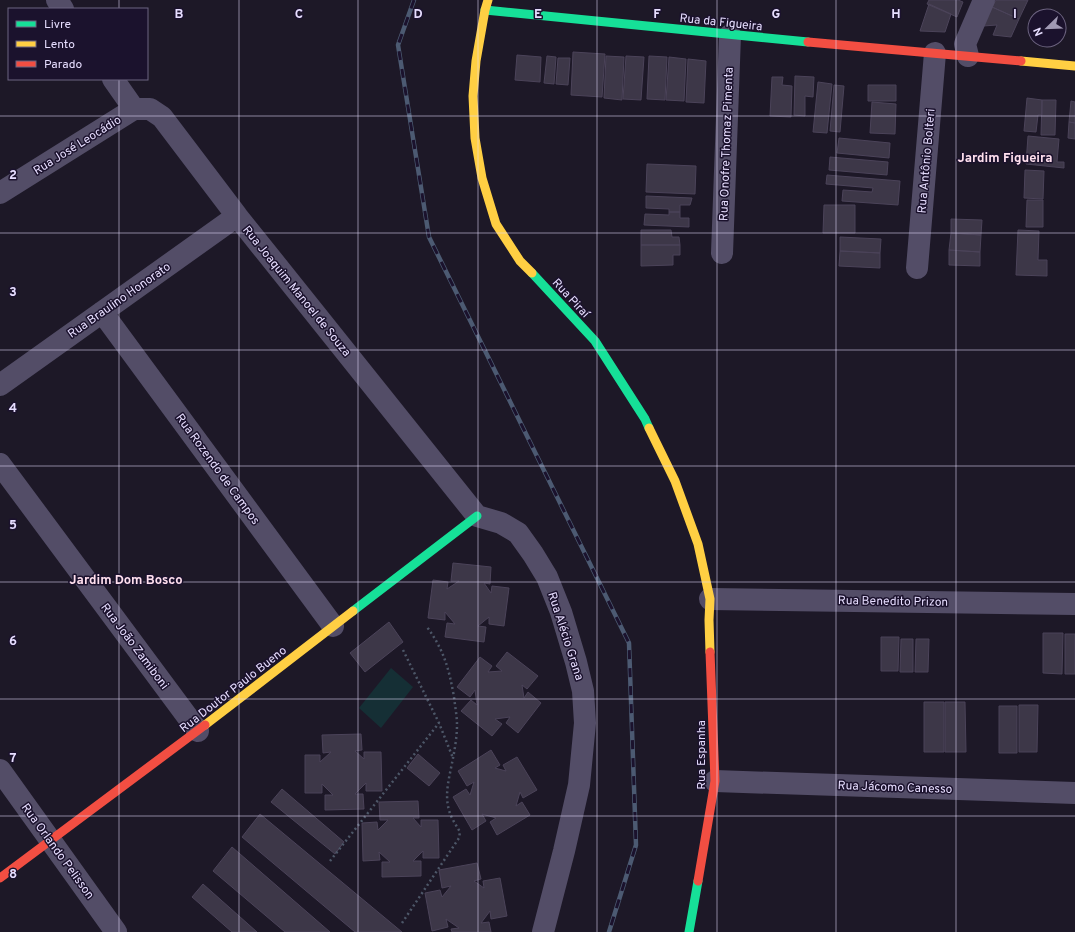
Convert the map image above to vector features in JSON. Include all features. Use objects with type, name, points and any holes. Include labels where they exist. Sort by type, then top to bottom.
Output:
[{"type":"street","name":"Rua Piraí","points":[[488,0],[476,61],[473,96],[475,138],[482,178],[496,224],[520,261],[595,341],[645,419],[676,482],[698,544],[710,599]]},
{"type":"street","points":[[968,56],[965,44],[984,0]]},
{"type":"street","name":"Rua da Figueira","points":[[485,10],[730,35],[1075,66]]},
{"type":"street","name":"Rua Onofre Thomaz Pimenta","points":[[722,253],[730,35]]},
{"type":"street","name":"Rua Antônio Bolteri","points":[[917,268],[935,54]]},
{"type":"street","points":[[114,80],[134,109]]},
{"type":"street","name":"Rua José Leocádio","points":[[0,193],[134,109]]},
{"type":"street","name":"Rua Joaquim Manoel de Souza","points":[[134,109],[150,109],[162,117],[237,216],[477,516]]},
{"type":"street","name":"Rua Braulino Honorato","points":[[0,385],[237,216]]},
{"type":"street","name":"Rua Rozendo de Campos","points":[[102,312],[333,626]]},
{"type":"street","name":"Rua João Zamiboni","points":[[0,464],[198,731]]},
{"type":"street","name":"Rua Doutor Paulo Bueno","points":[[0,878],[198,731],[477,516]]},
{"type":"street","name":"Rua Alécio Grana","points":[[477,516],[502,524],[518,533],[547,577],[561,612],[583,691],[585,723],[579,785],[543,932]]},
{"type":"street","name":"Rua Benedito Prizon","points":[[710,599],[1075,604]]},
{"type":"street","name":"Rua Espanha","points":[[688,932],[715,781],[709,620],[710,599]]},
{"type":"street","name":"Rua Orlando Pelisson","points":[[0,770],[116,932]]},
{"type":"street","name":"Rua Jácomo Canesso","points":[[715,781],[1075,793]]},
{"type":"path","points":[[402,922],[459,838],[460,832],[449,809],[447,796],[448,778],[453,758],[457,724],[452,687],[443,654],[427,626]]},
{"type":"path","points":[[403,650],[439,723],[453,758]]},
{"type":"path","points":[[330,861],[439,723]]},
{"type":"green space","points":[[391,668],[413,687],[381,728],[359,708]]},
{"type":"building","points":[[929,0],[958,0],[963,2],[957,17],[927,4]]},
{"type":"building","points":[[996,0],[1028,0],[1019,19],[992,7]]},
{"type":"building","points":[[929,4],[951,14],[945,32],[920,31]]},
{"type":"building","points":[[992,7],[1019,19],[1011,37],[993,35],[997,25],[983,26]]},
{"type":"building","points":[[573,52],[605,54],[602,97],[571,95]]},
{"type":"building","points":[[517,55],[541,57],[540,82],[515,80]]},
{"type":"building","points":[[547,56],[556,57],[554,84],[544,83]]},
{"type":"building","points":[[606,56],[624,57],[622,100],[604,98]]},
{"type":"building","points":[[626,56],[644,57],[641,100],[623,99]]},
{"type":"building","points":[[649,56],[667,57],[665,100],[647,99]]},
{"type":"building","points":[[669,57],[686,59],[684,101],[666,100]]},
{"type":"building","points":[[558,58],[570,58],[568,85],[556,84]]},
{"type":"building","points":[[688,59],[706,61],[704,103],[686,102]]},
{"type":"building","points":[[795,76],[814,77],[813,97],[805,96],[805,116],[794,115]]},
{"type":"building","points":[[772,77],[783,77],[782,85],[792,86],[791,117],[770,116]]},
{"type":"building","points":[[818,82],[832,84],[827,133],[813,132]]},
{"type":"building","points":[[834,85],[844,86],[840,132],[830,131]]},
{"type":"building","points":[[868,85],[896,85],[896,101],[868,101]]},
{"type":"building","points":[[1027,98],[1042,100],[1042,115],[1038,115],[1036,132],[1024,131]]},
{"type":"building","points":[[1042,100],[1056,100],[1055,135],[1041,135]]},
{"type":"building","points":[[1071,101],[1075,102],[1075,123],[1069,122]]},
{"type":"building","points":[[872,102],[896,104],[895,134],[870,133]]},
{"type":"building","points":[[1069,122],[1075,123],[1075,139],[1068,138]]},
{"type":"building","points":[[1028,136],[1059,139],[1057,162],[1064,162],[1064,168],[1026,164]]},
{"type":"building","points":[[839,138],[890,143],[889,158],[837,153]]},
{"type":"building","points":[[830,157],[888,162],[887,175],[829,170]]},
{"type":"building","points":[[647,164],[696,166],[695,194],[646,192]]},
{"type":"building","points":[[1025,170],[1044,171],[1043,199],[1024,198]]},
{"type":"building","points":[[827,175],[900,181],[898,205],[842,201],[843,190],[872,192],[873,188],[826,184]]},
{"type":"building","points":[[646,196],[692,198],[690,205],[680,205],[680,212],[669,212],[669,209],[646,208]]},
{"type":"building","points":[[1027,200],[1043,200],[1043,227],[1026,227]]},
{"type":"building","points":[[824,205],[855,205],[855,233],[823,233]]},
{"type":"building","points":[[669,212],[680,212],[680,218],[689,218],[689,227],[644,225],[645,214],[669,215]]},
{"type":"building","points":[[951,219],[982,220],[981,235],[951,233]]},
{"type":"building","points":[[641,230],[671,230],[672,237],[679,237],[680,245],[641,245]]},
{"type":"building","points":[[1018,230],[1039,231],[1038,260],[1047,260],[1047,276],[1016,275]]},
{"type":"building","points":[[951,233],[981,235],[980,252],[949,250]]},
{"type":"building","points":[[840,237],[881,239],[880,253],[840,251]]},
{"type":"building","points":[[641,245],[680,245],[680,255],[673,255],[673,265],[641,266]]},
{"type":"building","points":[[949,250],[980,252],[980,266],[949,265]]},
{"type":"building","points":[[840,251],[880,253],[880,268],[839,266]]},
{"type":"building","points":[[453,563],[491,567],[490,584],[484,583],[491,593],[492,586],[509,588],[504,626],[489,624],[489,617],[478,626],[486,627],[484,642],[445,637],[447,623],[455,624],[445,612],[445,620],[428,618],[433,580],[448,582],[447,589],[459,581],[451,581]]},
{"type":"building","points":[[389,622],[403,642],[365,672],[350,653]]},
{"type":"building","points":[[1043,633],[1063,633],[1062,674],[1043,673]]},
{"type":"building","points":[[1065,634],[1075,634],[1075,674],[1065,674]]},
{"type":"building","points":[[881,637],[899,637],[898,671],[881,671]]},
{"type":"building","points":[[901,639],[913,639],[913,672],[900,672]]},
{"type":"building","points":[[916,639],[929,639],[928,672],[915,672]]},
{"type":"building","points":[[507,652],[538,676],[527,689],[522,685],[524,698],[528,692],[541,703],[518,733],[506,723],[510,717],[495,719],[502,724],[492,736],[461,711],[471,700],[477,705],[475,690],[470,697],[457,687],[480,657],[492,666],[488,672],[502,671],[496,666]]},
{"type":"building","points":[[924,702],[944,702],[944,752],[924,752]]},
{"type":"building","points":[[945,702],[965,702],[966,752],[945,752]]},
{"type":"building","points":[[1019,705],[1038,705],[1037,752],[1019,752]]},
{"type":"building","points":[[999,706],[1017,706],[1017,753],[999,753]]},
{"type":"building","points":[[361,734],[362,750],[355,751],[364,759],[364,752],[381,752],[382,791],[366,791],[366,783],[355,794],[363,794],[364,809],[325,810],[325,795],[333,795],[322,784],[322,793],[305,793],[305,755],[320,755],[320,762],[331,752],[323,753],[322,735]]},
{"type":"building","points":[[491,750],[500,765],[495,768],[506,771],[503,765],[517,757],[537,790],[523,798],[520,792],[516,806],[522,802],[530,815],[497,835],[490,822],[496,818],[482,814],[486,821],[472,830],[453,797],[466,789],[470,795],[474,782],[467,786],[458,771]]},
{"type":"building","points":[[418,754],[440,773],[429,786],[407,768]]},
{"type":"building","points":[[282,789],[344,842],[335,854],[271,802]]},
{"type":"building","points":[[418,801],[419,818],[413,818],[421,827],[421,820],[438,820],[439,858],[423,858],[423,851],[413,861],[421,861],[421,876],[382,877],[382,862],[390,862],[379,852],[380,860],[363,861],[362,823],[377,822],[378,830],[388,820],[380,820],[379,802]]},
{"type":"building","points":[[260,814],[402,932],[355,932],[242,837]]},
{"type":"building","points":[[232,847],[330,932],[285,932],[213,871]]},
{"type":"building","points":[[477,863],[481,879],[474,881],[484,888],[483,881],[500,878],[507,916],[491,919],[490,911],[481,923],[489,922],[491,932],[452,932],[451,929],[459,928],[446,919],[448,927],[432,931],[425,893],[440,890],[442,897],[451,886],[442,888],[439,870]]},
{"type":"building","points":[[203,884],[257,932],[232,932],[192,897]]},
{"type":"railway","points":[[414,0],[398,45],[429,237],[629,643],[636,845],[609,932]]},
{"type":"traffic: fast","points":[[485,10],[808,42]]},
{"type":"traffic: fast","points":[[532,273],[595,341],[645,419],[649,428]]},
{"type":"traffic: fast","points":[[353,611],[477,516]]},
{"type":"traffic: fast","points":[[689,932],[698,881]]},
{"type":"traffic: slow","points":[[488,0],[476,61],[473,96],[475,138],[482,178],[496,224],[520,261],[532,273]]},
{"type":"traffic: slow","points":[[1021,61],[1075,66]]},
{"type":"traffic: slow","points":[[649,428],[675,481],[698,544],[710,599],[710,652]]},
{"type":"traffic: slow","points":[[205,725],[353,611]]},
{"type":"traffic: jam","points":[[808,42],[1021,61]]},
{"type":"traffic: jam","points":[[698,881],[715,781],[710,652]]},
{"type":"traffic: jam","points":[[0,878],[205,725]]},
{"type":"district","name":"Jardim Figueira","points":[[1005,157]]},
{"type":"district","name":"Jardim Dom Bosco","points":[[126,579]]}]
